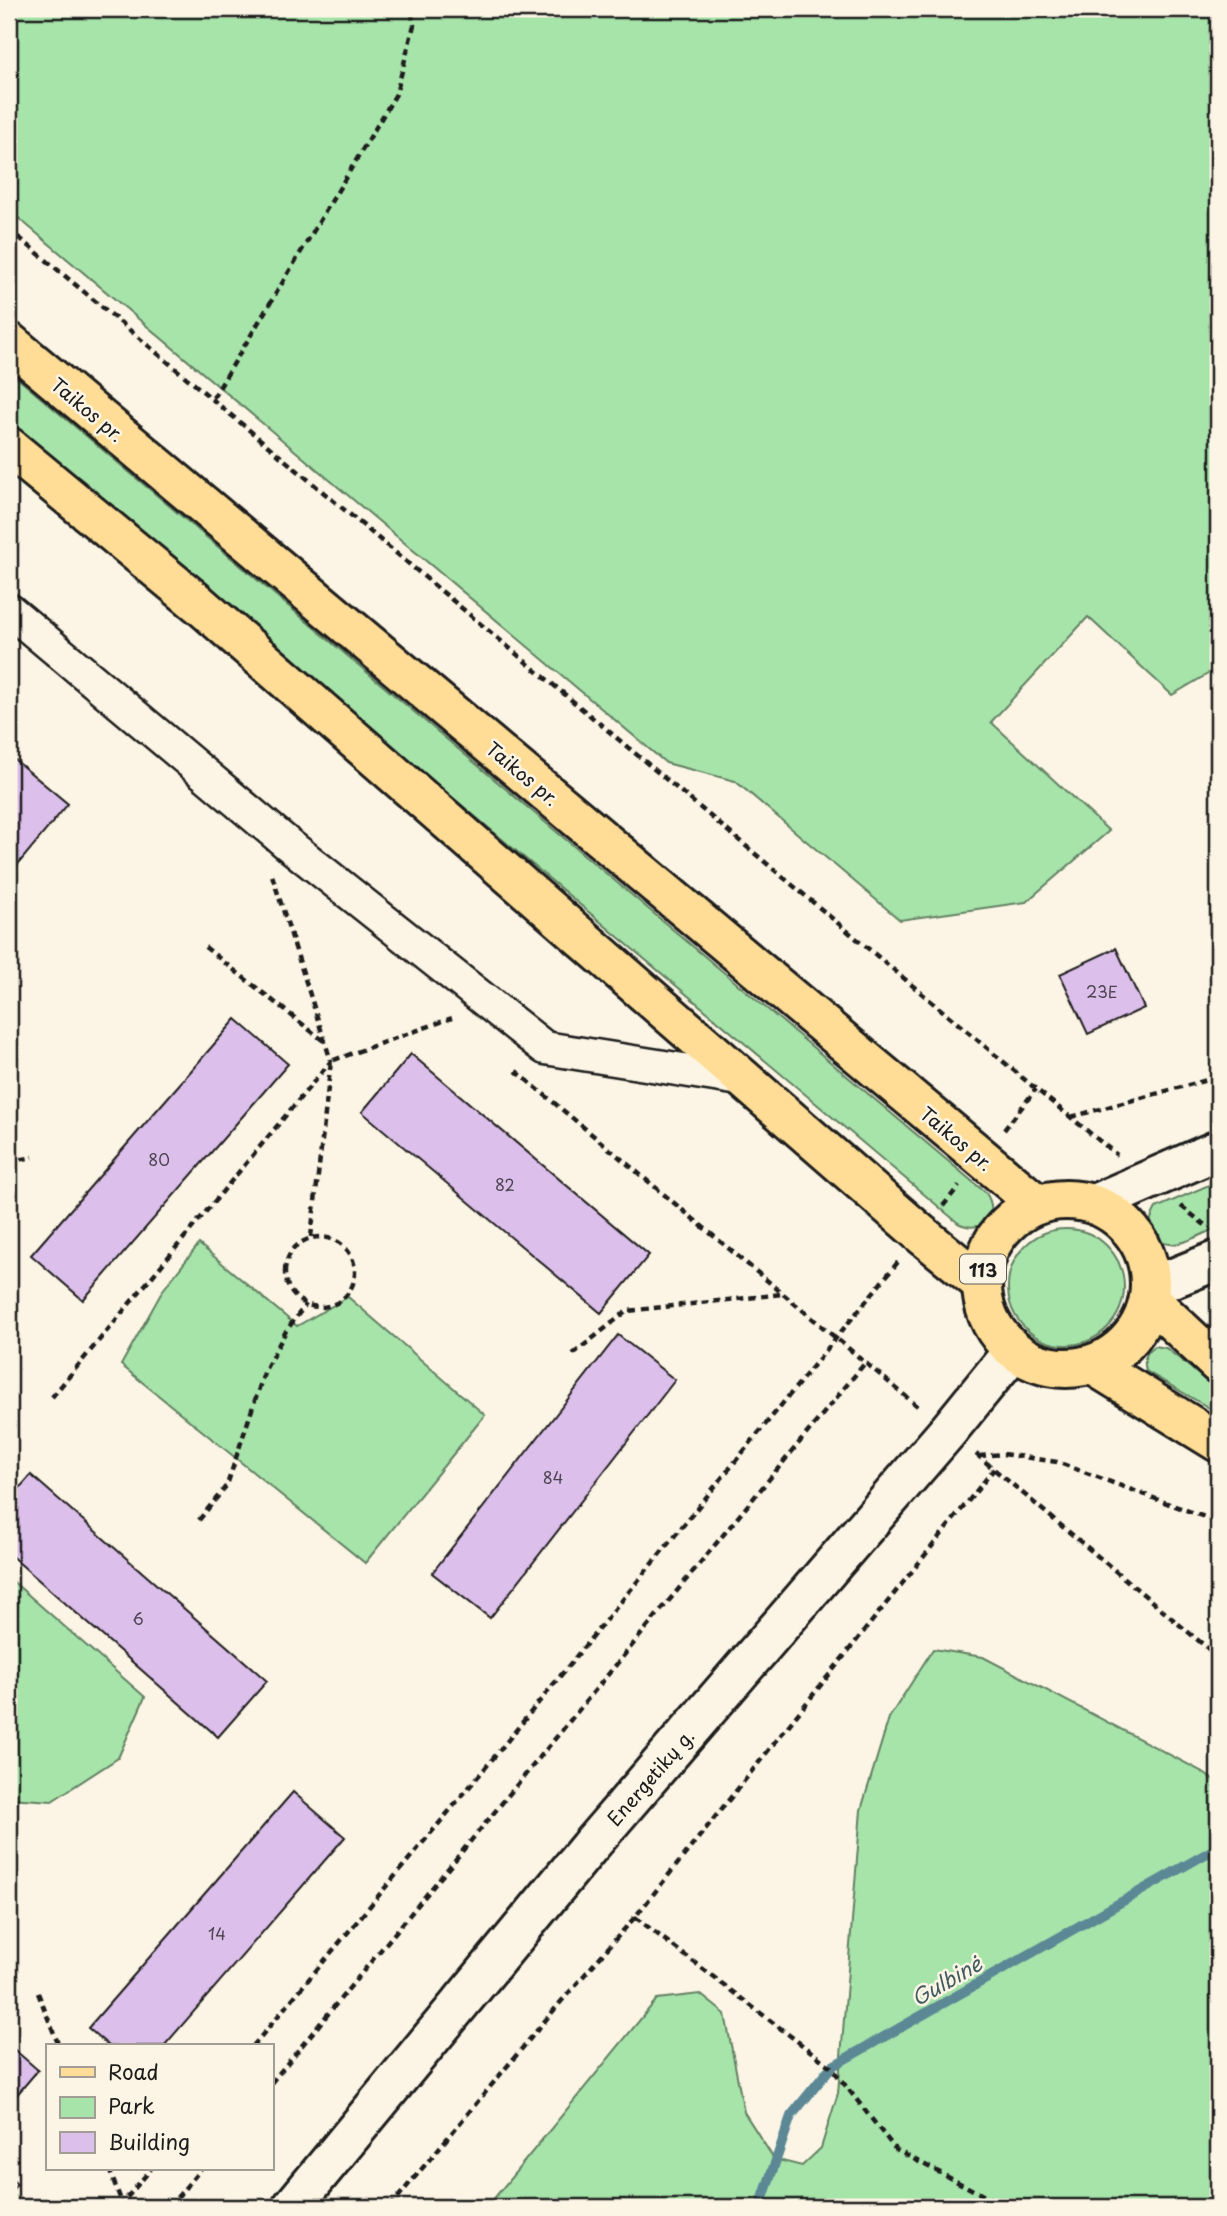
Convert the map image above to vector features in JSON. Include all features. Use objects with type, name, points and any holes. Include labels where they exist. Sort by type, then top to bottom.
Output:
[{"type":"main road","name":"Taikos pr.","points":[[9,342],[1037,1204]]},
{"type":"main road","points":[[9,447],[210,613],[921,1234],[981,1283]]},
{"type":"main road","name":"113","points":[[1065,1199],[1094,1204],[1118,1217],[1136,1236],[1148,1260],[1150,1294],[1139,1328],[1119,1351],[1093,1365],[1065,1369],[1038,1365],[1013,1351],[996,1332],[985,1309],[981,1283],[985,1258],[996,1235],[1014,1217],[1037,1204],[1065,1199]]},
{"type":"main road","points":[[1150,1294],[1218,1364]]},
{"type":"main road","points":[[1093,1365],[1218,1442]]},
{"type":"street","points":[[9,610],[289,845],[545,1048],[746,1080]]},
{"type":"street","points":[[1094,1204],[1218,1150]]},
{"type":"street","points":[[1150,1294],[1218,1260]]},
{"type":"street","name":"Energetikų g.","points":[[292,2207],[589,1847],[948,1431],[1013,1351]]},
{"type":"path","points":[[213,398],[396,94],[414,25],[411,9]]},
{"type":"path","points":[[9,229],[1148,1180]]},
{"type":"path","points":[[270,867],[331,1061],[311,1237]]},
{"type":"path","points":[[205,947],[325,1042]]},
{"type":"path","points":[[52,1397],[331,1061],[452,1018]]},
{"type":"path","points":[[1070,1117],[1218,1077]]},
{"type":"path","points":[[9,1163],[33,1157]]},
{"type":"path","points":[[311,1237],[338,1242],[353,1261],[354,1278],[350,1289],[332,1305],[320,1307],[306,1304],[288,1288],[285,1266],[289,1255],[299,1244],[311,1237]]},
{"type":"path","points":[[573,1354],[627,1311],[783,1294]]},
{"type":"path","points":[[199,1520],[227,1485],[265,1370],[286,1331],[306,1304]]},
{"type":"path","points":[[255,2044],[486,1767],[836,1337],[1218,1657]]},
{"type":"path","points":[[273,2081],[865,1363]]},
{"type":"path","points":[[979,1456],[1003,1454],[1058,1462],[1218,1522]]},
{"type":"path","points":[[390,2207],[635,1917],[994,1469]]},
{"type":"path","points":[[635,1917],[831,2067],[895,2150],[1006,2207]]},
{"type":"path","points":[[38,1993],[59,2044]]},
{"type":"path","points":[[109,2170],[121,2205]]},
{"type":"path","points":[[121,2205],[150,2170]]},
{"type":"path","points":[[169,2207],[200,2170]]},
{"type":"green space","points":[[9,9],[1218,9],[1218,668],[1172,695],[1088,617],[991,722],[1109,831],[1026,902],[900,920],[735,781],[666,763],[9,210]]},
{"type":"green space","points":[[9,371],[986,1193],[991,1209],[987,1221],[975,1227],[958,1223],[9,424]]},
{"type":"green space","points":[[1218,1181],[1218,1227],[1184,1242],[1167,1244],[1159,1241],[1151,1227],[1156,1208]]},
{"type":"green space","points":[[1066,1229],[1088,1233],[1107,1246],[1120,1265],[1124,1287],[1120,1309],[1107,1328],[1088,1341],[1066,1345],[1044,1341],[1025,1328],[1012,1309],[1008,1287],[1012,1265],[1025,1246],[1044,1233]]},
{"type":"green space","points":[[199,1244],[297,1326],[348,1297],[485,1415],[365,1563],[121,1365],[163,1290]]},
{"type":"green space","points":[[1155,1346],[1166,1348],[1218,1390],[1218,1413],[1146,1371],[1146,1357]]},
{"type":"green space","points":[[9,1578],[145,1697],[118,1758],[52,1801],[9,1798]]},
{"type":"green space","points":[[933,1649],[983,1657],[1199,1770],[1218,1783],[1218,2207],[487,2207],[657,1999],[700,1994],[725,2014],[744,2112],[774,2159],[802,2166],[821,2148],[838,2093],[861,1810],[889,1718]]},
{"type":"building","points":[[9,755],[68,804],[9,875]]},
{"type":"building","points":[[1116,948],[1144,1008],[1088,1034],[1060,974]]},
{"type":"building","points":[[236,1019],[288,1064],[83,1300],[31,1255]]},
{"type":"building","points":[[9,1026],[12,1026],[15,1066],[9,1066]]},
{"type":"building","points":[[411,1054],[649,1255],[601,1313],[362,1112]]},
{"type":"building","points":[[618,1335],[675,1380],[490,1618],[432,1573]]},
{"type":"building","points":[[31,1475],[267,1681],[218,1737],[9,1554],[9,1500]]},
{"type":"building","points":[[293,1792],[345,1837],[166,2044],[107,2044],[88,2028]]},
{"type":"building","points":[[9,2045],[38,2070],[9,2104]]},
{"type":"building","points":[[9,2177],[17,2184],[9,2194]]},
{"type":"waterway","name":"Gulbinė","points":[[760,2207],[791,2116],[831,2067],[1218,1847]]}]
